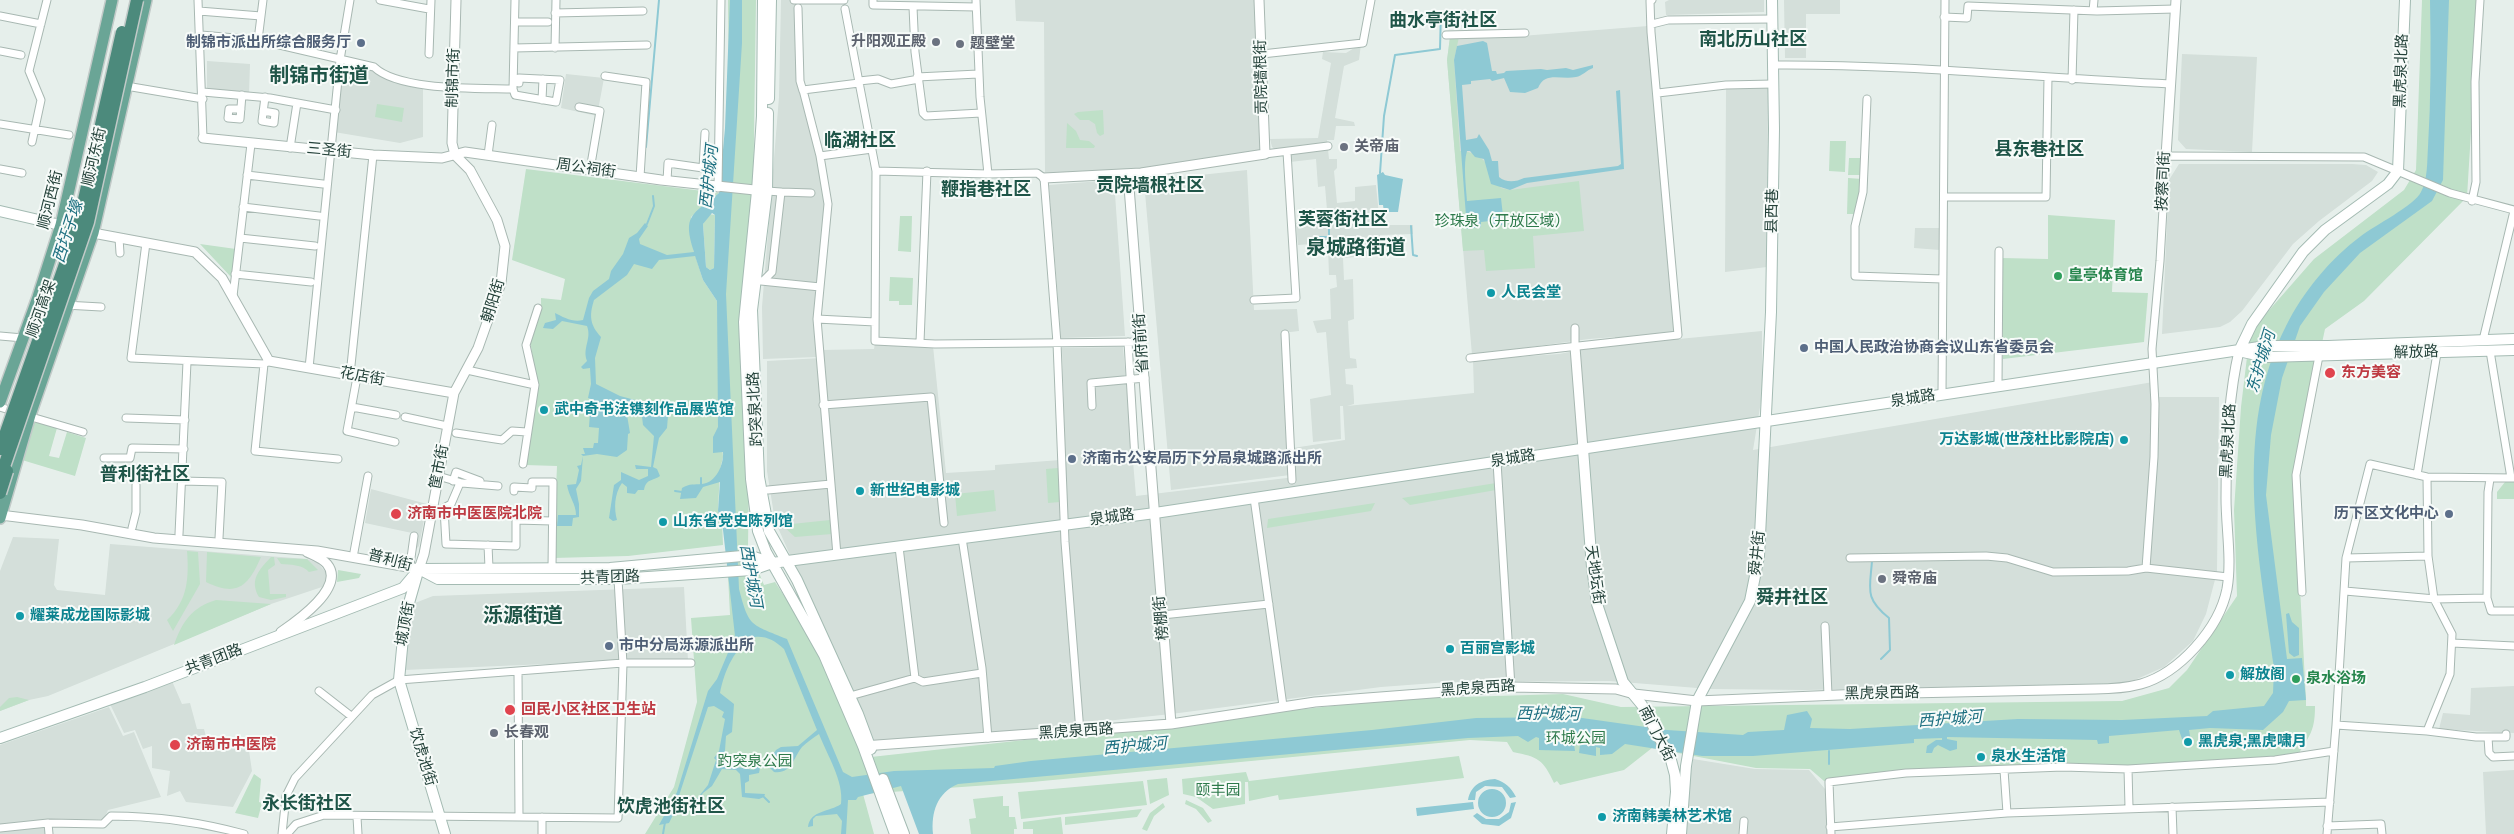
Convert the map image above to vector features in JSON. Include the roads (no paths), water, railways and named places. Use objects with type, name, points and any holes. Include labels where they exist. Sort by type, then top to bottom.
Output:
[{"type":"highway","name":"顺河高架","points":[[0,449],[70,250],[83,204],[129,0]]},
{"type":"highway","name":"顺河高架","points":[[0,478],[88,222],[137,0]]},
{"type":"highway","points":[[0,493],[21,413]]},
{"type":"main road","name":"顺河西街","points":[[0,402],[38,297],[61,225],[112,0]]},
{"type":"main road","name":"顺河东街","points":[[0,516],[21,413],[68,306],[92,229],[146,0]]},
{"type":"main road","name":"趵突泉北路","points":[[763,0],[759,281],[752,310],[759,477],[768,531],[796,580],[850,696],[869,750]]},
{"type":"main road","name":"趵突泉北路","points":[[771,0],[759,191],[744,322],[751,479],[758,531],[772,563],[824,655],[869,750]]},
{"type":"main road","name":"县西巷","points":[[1766,421],[1771,312],[1774,84],[1772,0]]},
{"type":"main road","name":"黑虎泉北路","points":[[2239,351],[2252,324],[2303,252],[2325,230],[2388,184],[2398,171],[2405,0]]},
{"type":"main road","points":[[0,211],[61,225],[92,229]]},
{"type":"main road","name":"解放路","points":[[2239,351],[2266,346],[2328,346],[2514,339]]},
{"type":"main road","name":"解放路","points":[[2239,351],[2266,357],[2514,350]]},
{"type":"main road","name":"泉城路","points":[[786,562],[1155,513],[2151,362],[2239,351]]},
{"type":"main road","name":"舜井街","points":[[1697,700],[1750,601],[1759,556],[1766,421]]},
{"type":"main road","name":"天地坛街","points":[[1583,449],[1592,567],[1597,604],[1623,682],[1634,694]]},
{"type":"main road","name":"共青团路","points":[[414,567],[619,568],[742,556],[751,556],[772,563]]},
{"type":"main road","name":"共青团路","points":[[414,567],[438,579],[618,580],[748,570],[772,563],[786,562]]},
{"type":"main road","name":"共青团路","points":[[0,738],[145,686],[402,588],[414,567]]},
{"type":"main road","name":"城顶街","points":[[399,680],[399,661],[414,567]]},
{"type":"main road","name":"饮虎池街","points":[[399,680],[445,834]]},
{"type":"main road","name":"南门大街","points":[[1634,694],[1642,705],[1671,760],[1675,775],[1676,792],[1672,834]]},
{"type":"main road","name":"南门大街","points":[[1681,834],[1686,766],[1692,719],[1697,700]]},
{"type":"main road","points":[[869,750],[885,794],[904,834]]},
{"type":"main road","points":[[885,794],[895,834]]},
{"type":"street","points":[[32,142],[41,100],[29,71],[47,0]]},
{"type":"street","points":[[198,0],[203,96],[203,138]]},
{"type":"street","points":[[258,40],[263,0]]},
{"type":"street","points":[[309,368],[340,60],[350,0]]},
{"type":"street","points":[[380,0],[429,9]]},
{"type":"street","points":[[429,54],[430,0]]},
{"type":"street","name":"制锦市街","points":[[455,155],[452,143],[456,0]]},
{"type":"street","points":[[514,0],[514,89],[516,95],[556,102],[560,80],[519,78],[519,83]]},
{"type":"street","points":[[555,48],[556,0]]},
{"type":"street","points":[[718,188],[721,0]]},
{"type":"street","points":[[837,555],[817,319],[828,204],[820,156],[800,81],[796,2],[844,0]]},
{"type":"street","points":[[873,0],[873,5],[913,7],[976,3],[978,74],[988,174]]},
{"type":"street","name":"贡院墙根街","points":[[1259,0],[1262,54],[1262,123],[1265,154]]},
{"type":"street","points":[[1262,54],[1363,43],[1370,0]]},
{"type":"street","points":[[1470,358],[1678,335],[1650,1],[1652,0]]},
{"type":"street","points":[[1942,394],[1945,0]]},
{"type":"street","points":[[2028,0],[2028,8]]},
{"type":"street","points":[[2094,0],[2094,11]]},
{"type":"street","points":[[2472,201],[2476,182],[2475,82],[2480,0]]},
{"type":"street","points":[[1944,17],[1967,18],[1968,6],[2094,11],[2175,4]]},
{"type":"street","name":"按察司街","points":[[2146,568],[2154,457],[2155,404],[2151,362],[2175,4]]},
{"type":"street","points":[[913,7],[918,78],[923,113],[926,116],[981,113]]},
{"type":"street","points":[[845,9],[876,172],[875,341],[1142,342]]},
{"type":"street","points":[[2072,80],[2074,10]]},
{"type":"street","points":[[199,11],[260,16]]},
{"type":"street","points":[[555,13],[643,11]]},
{"type":"street","points":[[0,16],[41,24]]},
{"type":"street","points":[[1652,24],[1668,20],[1772,19]]},
{"type":"street","points":[[514,22],[548,22]]},
{"type":"street","points":[[1446,34],[1524,33]]},
{"type":"street","points":[[200,35],[258,40],[374,67],[382,74],[407,80],[453,87],[514,89]]},
{"type":"street","points":[[514,48],[647,45]]},
{"type":"street","points":[[0,51],[20,54]]},
{"type":"street","points":[[1774,65],[1833,65],[1944,72],[1967,71],[2072,80],[2170,84]]},
{"type":"street","points":[[803,91],[878,79],[891,84],[918,78],[978,74]]},
{"type":"street","points":[[605,76],[646,82],[640,177]]},
{"type":"street","points":[[1944,198],[2046,197],[2048,78]]},
{"type":"street","points":[[542,100],[543,79]]},
{"type":"street","points":[[1658,93],[1726,85],[1774,84]]},
{"type":"street","points":[[126,86],[203,96],[265,97],[336,110]]},
{"type":"street","points":[[241,109],[242,96]]},
{"type":"street","points":[[263,111],[265,97]]},
{"type":"street","points":[[1867,99],[1863,192],[1855,226],[1855,276],[1942,279]]},
{"type":"street","points":[[290,148],[297,103]]},
{"type":"street","points":[[579,107],[600,111],[590,170]]},
{"type":"street","points":[[0,124],[69,135]]},
{"type":"street","points":[[488,155],[492,125]]},
{"type":"street","points":[[667,181],[668,163],[703,168],[705,133]]},
{"type":"street","name":"三圣街","points":[[203,138],[373,155],[442,158],[455,155]]},
{"type":"street","points":[[233,296],[251,144]]},
{"type":"street","points":[[876,172],[1037,173],[1044,178],[1128,174],[1328,146]]},
{"type":"street","points":[[820,156],[872,149]]},
{"type":"street","name":"周公祠街","points":[[455,155],[465,152],[718,188],[759,191]]},
{"type":"street","points":[[1254,300],[1296,298],[1287,152]]},
{"type":"street","points":[[373,155],[352,407],[347,431],[395,442]]},
{"type":"street","name":"朝阳街","points":[[454,393],[478,348],[501,283],[505,246],[496,220],[474,179],[455,155]]},
{"type":"street","points":[[2166,156],[2364,157],[2414,179],[2472,201],[2514,210],[2483,340]]},
{"type":"street","points":[[0,169],[22,172]]},
{"type":"street","points":[[920,342],[927,172]]},
{"type":"street","name":"省府前街","points":[[1128,174],[1155,513]]},
{"type":"street","points":[[247,175],[323,184]]},
{"type":"street","points":[[1044,178],[1057,343],[1064,525],[1080,732]]},
{"type":"street","points":[[759,191],[811,193]]},
{"type":"street","points":[[759,281],[772,272],[781,192]]},
{"type":"street","points":[[243,207],[318,216]]},
{"type":"street","points":[[92,229],[120,238],[195,252],[222,278],[267,363],[255,451],[338,459]]},
{"type":"street","points":[[120,238],[120,253]]},
{"type":"street","points":[[240,238],[315,246]]},
{"type":"street","points":[[146,242],[131,358],[187,362],[267,363]]},
{"type":"street","points":[[1998,386],[1999,251]]},
{"type":"street","points":[[235,274],[311,282]]},
{"type":"street","points":[[759,281],[820,287]]},
{"type":"street","points":[[38,297],[68,306],[101,308]]},
{"type":"street","points":[[523,464],[535,385],[526,345],[538,308]]},
{"type":"street","points":[[817,319],[875,322]]},
{"type":"street","points":[[1575,328],[1583,449]]},
{"type":"street","points":[[1285,334],[1292,480]]},
{"type":"street","points":[[0,336],[23,338]]},
{"type":"street","points":[[1128,342],[1135,459]]},
{"type":"street","points":[[2327,834],[2346,558],[2370,464],[2427,477],[2512,478],[2490,350]]},
{"type":"street","name":"黑虎泉北路","points":[[2095,689],[2120,688],[2141,684],[2160,676],[2176,664],[2212,623],[2221,607],[2228,577],[2227,439],[2234,373],[2239,351]]},
{"type":"street","points":[[2417,475],[2437,352]]},
{"type":"street","points":[[2302,592],[2296,475],[2319,356]]},
{"type":"street","points":[[179,534],[187,362]]},
{"type":"street","name":"花店街","points":[[267,363],[309,368],[454,393]]},
{"type":"street","points":[[467,370],[535,385]]},
{"type":"street","points":[[1092,406],[1091,382],[1145,378]]},
{"type":"street","name":"筐市街","points":[[414,567],[424,554],[454,393]]},
{"type":"street","points":[[823,404],[931,397],[944,522]]},
{"type":"street","points":[[0,407],[83,432]]},
{"type":"street","points":[[352,407],[396,415]]},
{"type":"street","points":[[405,417],[447,426]]},
{"type":"street","points":[[126,418],[185,420]]},
{"type":"street","points":[[456,433],[502,440],[512,431],[527,432]]},
{"type":"street","points":[[104,458],[130,458],[132,448],[184,449]]},
{"type":"street","points":[[1497,462],[1511,686]]},
{"type":"street","points":[[480,481],[456,472],[456,482],[451,504],[444,508],[446,544],[516,546],[516,520],[552,521]]},
{"type":"street","points":[[354,552],[368,476]]},
{"type":"street","points":[[438,476],[456,482],[498,486]]},
{"type":"street","points":[[2427,477],[2428,556],[2434,599],[2452,634],[2450,674],[2427,730]]},
{"type":"street","points":[[2490,478],[2488,492],[2487,598],[2490,611],[2514,611]]},
{"type":"street","points":[[182,481],[222,482],[219,538]]},
{"type":"street","points":[[514,491],[514,487],[532,488],[532,482],[553,482],[552,568]]},
{"type":"street","points":[[132,528],[136,512],[136,484]]},
{"type":"street","points":[[768,490],[831,484]]},
{"type":"street","points":[[1254,498],[1283,706]]},
{"type":"street","name":"普利街","points":[[0,516],[15,513],[90,520],[179,534],[328,546],[414,567]]},
{"type":"street","name":"榜棚街","points":[[1155,513],[1171,724]]},
{"type":"street","name":"普利街","points":[[0,516],[98,527],[154,538],[330,553],[414,567]]},
{"type":"street","points":[[414,536],[414,567]]},
{"type":"street","points":[[962,538],[982,673],[988,738]]},
{"type":"street","points":[[488,545],[489,568]]},
{"type":"street","points":[[899,547],[915,678]]},
{"type":"street","points":[[274,637],[310,610],[328,589],[330,581],[331,572],[327,564],[307,552],[287,548]]},
{"type":"street","points":[[1850,558],[1986,556],[2007,558],[2053,572],[2128,571],[2146,568],[2228,577]]},
{"type":"street","points":[[2346,558],[2428,556]]},
{"type":"street","points":[[287,834],[296,824],[309,818],[324,815],[440,818],[618,818],[623,663],[618,580]]},
{"type":"street","points":[[2345,591],[2434,599],[2487,598]]},
{"type":"street","points":[[1162,615],[1269,604]]},
{"type":"street","points":[[1825,626],[1828,695]]},
{"type":"street","points":[[2452,643],[2514,646]]},
{"type":"street","points":[[282,834],[286,796],[295,778],[351,716],[372,696],[399,680],[623,663],[691,663]]},
{"type":"street","points":[[518,672],[519,817]]},
{"type":"street","points":[[850,696],[915,678],[923,682],[982,673]]},
{"type":"street","name":"黑虎泉西路","points":[[869,750],[988,738],[1171,724],[1283,706],[1511,686],[1616,689],[1634,694],[1697,700],[2095,689]]},
{"type":"street","points":[[319,691],[351,716]]},
{"type":"street","points":[[2336,725],[2427,730],[2488,737],[2506,737],[2506,734]]},
{"type":"street","points":[[2488,737],[2489,753],[2493,757],[2514,756]]},
{"type":"street","points":[[2330,802],[2129,807],[2008,813],[1830,830],[1829,782],[1906,773],[2063,767],[2128,769],[2275,760],[2334,751]]},
{"type":"street","points":[[2128,769],[2129,807]]},
{"type":"street","points":[[2004,770],[2008,813]]},
{"type":"street","points":[[2172,807],[2173,834]]},
{"type":"street","points":[[0,828],[48,823],[104,824],[111,816],[143,816],[176,819],[244,834]]},
{"type":"street","points":[[357,816],[358,834]]},
{"type":"street","points":[[542,817],[542,834]]},
{"type":"street","points":[[1743,834],[1744,821]]},
{"type":"street","points":[[48,823],[50,834]]},
{"type":"street","points":[[2327,826],[2381,824],[2382,834]]},
{"type":"water","points":[[730,0],[742,0],[742,43],[726,294],[739,589],[746,611],[753,623],[787,639],[843,772],[852,777],[894,771],[994,768],[995,766],[1031,761],[1372,730],[1476,718],[1575,717],[1667,730],[1743,735],[1748,732],[1784,730],[1787,715],[1807,711],[1812,719],[1810,728],[1850,729],[2018,719],[2122,720],[2207,716],[2213,711],[2264,706],[2273,693],[2274,668],[2262,582],[2254,494],[2259,408],[2269,366],[2293,313],[2318,277],[2350,245],[2403,209],[2421,192],[2426,176],[2429,129],[2430,0],[2449,0],[2443,180],[2432,201],[2360,253],[2324,292],[2300,326],[2282,378],[2271,435],[2266,495],[2287,659],[2302,658],[2306,700],[2289,701],[2283,712],[2263,730],[2210,728],[2189,730],[2191,741],[2186,742],[2182,739],[2179,730],[2109,736],[2109,743],[2098,744],[2097,740],[1947,737],[1947,739],[1957,741],[1957,749],[1950,751],[1938,745],[1932,753],[1926,753],[1927,746],[1936,740],[1942,740],[1942,738],[1914,739],[1914,743],[1753,756],[1702,756],[1625,744],[1612,754],[1600,755],[1600,748],[1596,747],[1596,756],[1579,753],[1580,745],[1574,744],[1575,751],[1539,750],[1539,738],[1536,737],[1528,742],[1518,736],[1468,738],[958,784],[945,793],[937,804],[933,818],[933,834],[919,834],[901,786],[858,797],[856,800],[848,800],[846,834],[841,834],[842,821],[837,814],[816,816],[813,819],[813,826],[808,827],[812,817],[816,814],[841,804],[840,786],[819,734],[802,747],[785,770],[774,772],[769,767],[760,768],[759,773],[749,775],[749,781],[745,783],[745,793],[765,794],[764,797],[759,799],[742,797],[740,774],[736,770],[722,769],[712,786],[703,793],[696,803],[675,811],[669,823],[659,825],[677,792],[708,691],[717,679],[735,636],[722,521],[718,511],[720,482],[703,487],[696,498],[680,499],[682,488],[707,483],[715,477],[723,457],[723,452],[713,453],[713,437],[718,427],[717,301],[703,280],[695,256],[659,260],[652,269],[634,264],[627,275],[594,300],[591,311],[592,320],[601,337],[595,358],[596,384],[620,396],[635,400],[647,409],[662,412],[668,416],[667,428],[659,438],[653,467],[657,469],[660,476],[646,483],[644,490],[638,490],[635,494],[627,493],[627,487],[622,483],[617,492],[615,502],[617,520],[613,521],[609,518],[614,485],[621,480],[621,472],[639,480],[648,476],[648,469],[636,469],[635,465],[651,467],[654,436],[643,425],[641,408],[630,406],[627,415],[630,433],[628,434],[627,450],[617,457],[597,454],[583,456],[581,454],[585,454],[583,448],[593,448],[594,443],[598,443],[599,428],[589,427],[591,399],[588,398],[591,384],[590,368],[583,369],[581,367],[587,361],[587,326],[562,321],[553,329],[543,328],[545,323],[556,320],[555,313],[572,320],[583,320],[593,291],[609,279],[611,271],[623,254],[629,238],[637,233],[645,223],[648,226],[639,239],[640,244],[667,255],[694,252],[689,230],[692,217],[702,206],[719,193],[725,128]],"holes":[[[712,213],[715,215],[714,268],[710,270],[706,267],[703,224]],[[755,637],[763,637],[774,641],[784,649],[817,730],[798,746],[781,747],[776,750],[767,763],[757,765],[754,770],[724,765],[726,736],[732,732],[734,704],[720,693],[724,677],[732,660],[748,641]],[[714,706],[724,712],[722,717],[725,719],[719,751],[714,758],[716,760],[708,785],[695,801],[675,808],[708,707]]]},
{"type":"water","points":[[1483,41],[1487,43],[1492,71],[1496,71],[1497,74],[1506,71],[1541,69],[1566,68],[1573,70],[1593,65],[1593,68],[1578,76],[1549,78],[1541,83],[1538,88],[1525,93],[1510,92],[1504,78],[1492,81],[1490,79],[1471,81],[1471,84],[1462,85],[1466,140],[1477,138],[1479,134],[1489,150],[1492,161],[1498,161],[1499,177],[1508,181],[1514,181],[1524,178],[1618,166],[1621,164],[1616,91],[1620,90],[1624,169],[1527,183],[1510,190],[1491,184],[1484,159],[1475,157],[1470,151],[1467,151],[1465,169],[1467,201],[1501,198],[1504,225],[1491,226],[1490,221],[1481,222],[1481,227],[1467,229],[1454,60],[1457,46]]},
{"type":"water","points":[[1383,172],[1385,175],[1403,179],[1398,212],[1384,212],[1383,205],[1379,205],[1377,175]]},
{"type":"water","points":[[583,456],[581,481],[576,489],[579,517],[573,518],[572,526],[557,526],[558,515],[576,515],[567,485],[576,484],[579,470],[577,466],[581,465]]},
{"type":"water","points":[[2289,613],[2292,622],[2299,628],[2299,655],[2294,657],[2289,653],[2286,614]]},
{"type":"water","points":[[1495,779],[1507,785],[1516,797],[1510,798],[1502,787],[1485,786],[1476,792],[1475,800],[1468,800],[1469,795],[1477,784]]},
{"type":"water","points":[[1492,789],[1502,793],[1506,803],[1502,813],[1492,817],[1482,813],[1478,803],[1482,793]]},
{"type":"water","points":[[1473,802],[1474,809],[1417,816],[1416,808]]},
{"type":"water","points":[[1516,802],[1511,818],[1499,826],[1482,824],[1473,816],[1477,813],[1486,819],[1499,819],[1509,812],[1511,803]]},
{"type":"waterway","points":[[646,147],[659,0]]},
{"type":"waterway","points":[[1440,49],[1441,11]]},
{"type":"waterway","points":[[1380,173],[1384,116],[1395,55],[1440,49]]},
{"type":"waterway","points":[[647,224],[654,206],[653,196]]},
{"type":"waterway","points":[[1315,237],[1329,237],[1329,215]]},
{"type":"waterway","points":[[1411,226],[1413,255],[1417,256]]},
{"type":"waterway","points":[[701,478],[701,484]]},
{"type":"waterway","points":[[675,491],[682,492]]},
{"type":"waterway","points":[[1872,561],[1870,586],[1872,599],[1889,618],[1890,650],[1881,659]]},
{"type":"waterway","points":[[1829,751],[1829,764]]},
{"type":"waterway","points":[[764,797],[769,802]]},
{"type":"waterway","points":[[663,834],[665,822]]},
{"type":"place","name":"升阳观正殿","points":[[936,42]]},
{"type":"place","name":"制锦市派出所综合服务厅","points":[[361,43]]},
{"type":"place","name":"题壁堂","points":[[960,44]]},
{"type":"place","name":"关帝庙","points":[[1344,147]]},
{"type":"place","name":"皇亭体育馆","points":[[2058,276]]},
{"type":"place","name":"人民会堂","points":[[1491,293]]},
{"type":"place","name":"中国人民政治协商会议山东省委员会","points":[[1804,348]]},
{"type":"place","name":"东方美容","points":[[2330,373]]},
{"type":"place","name":"武中奇书法镌刻作品展览馆","points":[[544,410]]},
{"type":"place","name":"万达影城(世茂杜比影院店)","points":[[2124,440]]},
{"type":"place","name":"济南市公安局历下分局泉城路派出所","points":[[1072,459]]},
{"type":"place","name":"新世纪电影城","points":[[860,491]]},
{"type":"place","name":"济南市中医医院北院","points":[[396,514]]},
{"type":"place","name":"历下区文化中心","points":[[2449,514]]},
{"type":"place","name":"山东省党史陈列馆","points":[[663,522]]},
{"type":"place","name":"舜帝庙","points":[[1882,579]]},
{"type":"place","name":"耀莱成龙国际影城","points":[[20,616]]},
{"type":"place","name":"市中分局泺源派出所","points":[[609,646]]},
{"type":"place","name":"百丽宫影城","points":[[1450,649]]},
{"type":"place","name":"解放阁","points":[[2230,675]]},
{"type":"place","name":"泉水浴场","points":[[2296,679]]},
{"type":"place","name":"回民小区社区卫生站","points":[[510,710]]},
{"type":"place","name":"长春观","points":[[494,733]]},
{"type":"place","name":"黑虎泉;黑虎啸月","points":[[2188,742]]},
{"type":"place","name":"济南市中医院","points":[[175,745]]},
{"type":"place","name":"泉水生活馆","points":[[1981,757]]},
{"type":"place","name":"济南韩美林艺术馆","points":[[1602,817]]},
{"type":"district","name":"曲水亭街社区","points":[[1443,21]]},
{"type":"district","name":"南北历山社区","points":[[1753,40]]},
{"type":"district","name":"制锦市街道","points":[[319,77]]},
{"type":"district","name":"临湖社区","points":[[860,141]]},
{"type":"district","name":"县东巷社区","points":[[2039,150]]},
{"type":"district","name":"贡院墙根社区","points":[[1150,186]]},
{"type":"district","name":"鞭指巷社区","points":[[986,190]]},
{"type":"district","name":"芙蓉街社区","points":[[1343,220]]},
{"type":"district","name":"泉城路街道","points":[[1356,249]]},
{"type":"district","name":"普利街社区","points":[[145,475]]},
{"type":"district","name":"舜井社区","points":[[1792,598]]},
{"type":"district","name":"泺源街道","points":[[523,617]]},
{"type":"district","name":"永长街社区","points":[[307,804]]},
{"type":"district","name":"饮虎池街社区","points":[[671,807]]},
{"type":"water label","name":"西护城河","points":[[710,177]]},
{"type":"water label","name":"西圩子壕","points":[[69,232]]},
{"type":"water label","name":"东护城河","points":[[2262,362]]},
{"type":"water label","name":"西护城河","points":[[750,576]]},
{"type":"water label","name":"西护城河","points":[[1548,715]]},
{"type":"water label","name":"西护城河","points":[[1950,720]]},
{"type":"water label","name":"西护城河","points":[[1135,747]]},
{"type":"park label","name":"珍珠泉（开放区域）","points":[[1502,222]]},
{"type":"park label","name":"环城公园","points":[[1576,739]]},
{"type":"park label","name":"趵突泉公园","points":[[755,762]]},
{"type":"park label","name":"颐丰园","points":[[1218,791]]}]
